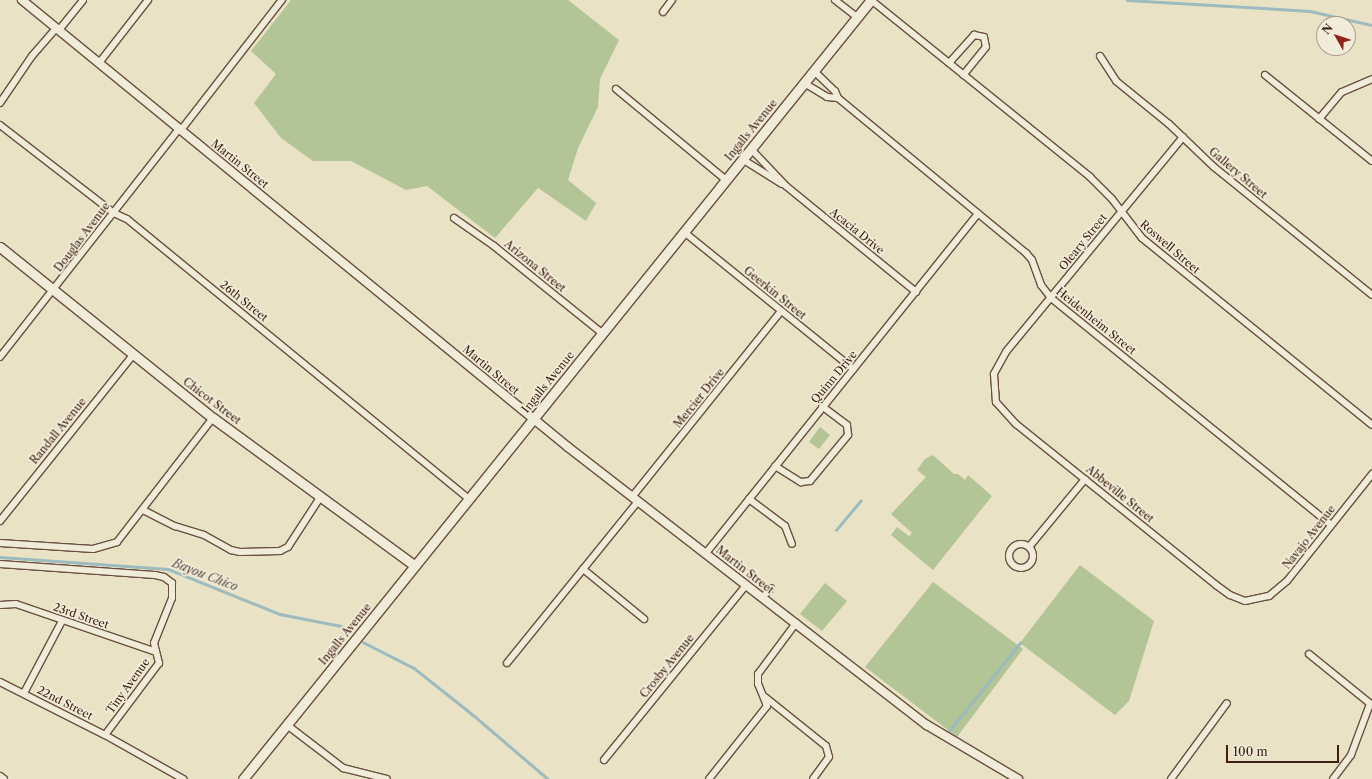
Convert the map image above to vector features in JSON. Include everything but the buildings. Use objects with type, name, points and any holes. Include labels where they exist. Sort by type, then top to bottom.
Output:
[{"type":"main road","name":"Ingalls Avenue","points":[[243,779],[871,0]]},
{"type":"main road","name":"Chicot Street","points":[[0,247],[213,418],[415,566]]},
{"type":"street","name":"Martin Street","points":[[22,0],[533,420],[928,725],[1018,779]]},
{"type":"street","points":[[0,103],[32,56],[83,0]]},
{"type":"street","points":[[99,63],[148,0]]},
{"type":"street","name":"Douglas Avenue","points":[[0,357],[54,291],[114,212],[282,0]]},
{"type":"street","points":[[662,12],[672,0]]},
{"type":"street","points":[[835,0],[857,17]]},
{"type":"street","name":"Roswell Street","points":[[871,0],[1090,177],[1121,211],[1142,238],[1372,425]]},
{"type":"street","points":[[949,63],[974,35],[984,37],[986,48],[963,75]]},
{"type":"street","name":"Gallery Street","points":[[1100,56],[1116,81],[1183,137],[1214,168],[1372,295]]},
{"type":"street","name":"Heidenheim Street","points":[[814,71],[835,90],[838,98],[1026,253],[1032,260],[1041,285],[1050,298],[1331,525]]},
{"type":"street","points":[[1265,75],[1372,161]]},
{"type":"street","points":[[1319,119],[1342,92],[1372,79]]},
{"type":"street","points":[[804,83],[827,97],[838,98]]},
{"type":"street","points":[[616,89],[726,180]]},
{"type":"street","name":"26th Street","points":[[0,125],[114,212],[127,219],[469,500]]},
{"type":"street","name":"Oleary Street","points":[[993,385],[996,367],[1006,352],[1183,137]]},
{"type":"street","name":"Acacia Drive","points":[[751,149],[786,186],[916,292]]},
{"type":"street","name":"Acacia Drive","points":[[742,159],[786,186]]},
{"type":"street","name":"Quinn Drive","points":[[706,553],[822,406],[978,214]]},
{"type":"street","name":"Arizona Street","points":[[454,218],[494,246],[602,333]]},
{"type":"street","name":"Geerkin Street","points":[[684,232],[853,369]]},
{"type":"street","name":"Mercier Drive","points":[[507,663],[583,569],[635,499],[781,311]]},
{"type":"street","name":"Randall Avenue","points":[[0,521],[133,355]]},
{"type":"street","name":"Abbeville Street","points":[[993,385],[1001,409],[1216,585],[1238,599],[1253,601]]},
{"type":"street","points":[[775,466],[801,482],[810,481],[848,435],[847,425],[822,406]]},
{"type":"street","points":[[0,543],[102,549],[117,542],[213,418]]},
{"type":"street","name":"Navajo Avenue","points":[[1253,601],[1269,596],[1284,584],[1372,474]]},
{"type":"street","points":[[1029,547],[1085,478]]},
{"type":"street","points":[[143,510],[175,526],[204,535],[231,550],[240,552],[280,552],[288,548],[321,496]]},
{"type":"street","points":[[749,499],[785,526],[792,544]]},
{"type":"street","points":[[1021,544],[1029,547],[1033,557],[1029,566],[1020,569],[1012,565],[1009,556],[1012,548],[1021,544]]},
{"type":"street","name":"Tiny Avenue","points":[[0,564],[155,575],[172,583],[172,598],[154,643],[159,660],[154,672],[105,735]]},
{"type":"street","points":[[583,569],[644,619]]},
{"type":"street","name":"Crosby Avenue","points":[[604,760],[746,584]]},
{"type":"street","points":[[763,598],[771,588]]},
{"type":"street","name":"23rd Street","points":[[0,605],[16,604],[156,652]]},
{"type":"street","points":[[24,693],[62,621]]},
{"type":"street","points":[[796,623],[758,674],[758,684],[770,705],[826,746],[829,757],[813,779]]},
{"type":"street","points":[[1309,654],[1371,705],[1351,755],[1334,779]]},
{"type":"street","name":"22nd Street","points":[[0,682],[105,735],[183,779]]},
{"type":"street","points":[[1171,779],[1227,703]]},
{"type":"street","points":[[709,779],[770,705]]},
{"type":"street","points":[[287,726],[343,768],[388,779]]},
{"type":"street","points":[[0,776],[4,779]]},
{"type":"green space","points":[[291,0],[568,0],[619,40],[600,79],[598,107],[578,148],[568,180],[596,203],[586,221],[538,188],[495,238],[427,186],[406,190],[351,161],[313,161],[281,138],[254,103],[276,74],[251,51]]},
{"type":"green space","points":[[820,427],[830,435],[819,449],[809,442]]},
{"type":"green space","points":[[933,455],[954,474],[958,474],[965,480],[968,475],[992,496],[933,570],[891,535],[897,527],[909,536],[912,533],[891,514],[926,477],[917,470],[925,459]]},
{"type":"green space","points":[[1080,565],[1154,621],[1129,701],[1115,715],[1020,643]]},
{"type":"green space","points":[[933,582],[1023,649],[957,737],[865,667]]},
{"type":"green space","points":[[825,583],[847,601],[822,631],[800,614]]},
{"type":"waterway","points":[[1127,0],[1310,11],[1372,25]]},
{"type":"waterway","points":[[836,530],[860,501]]},
{"type":"waterway","name":"Bayou Chico","points":[[0,557],[168,569],[280,614],[341,626],[350,632]]},
{"type":"waterway","points":[[363,642],[414,668],[472,714],[548,779]]},
{"type":"waterway","points":[[949,731],[1020,643]]}]
